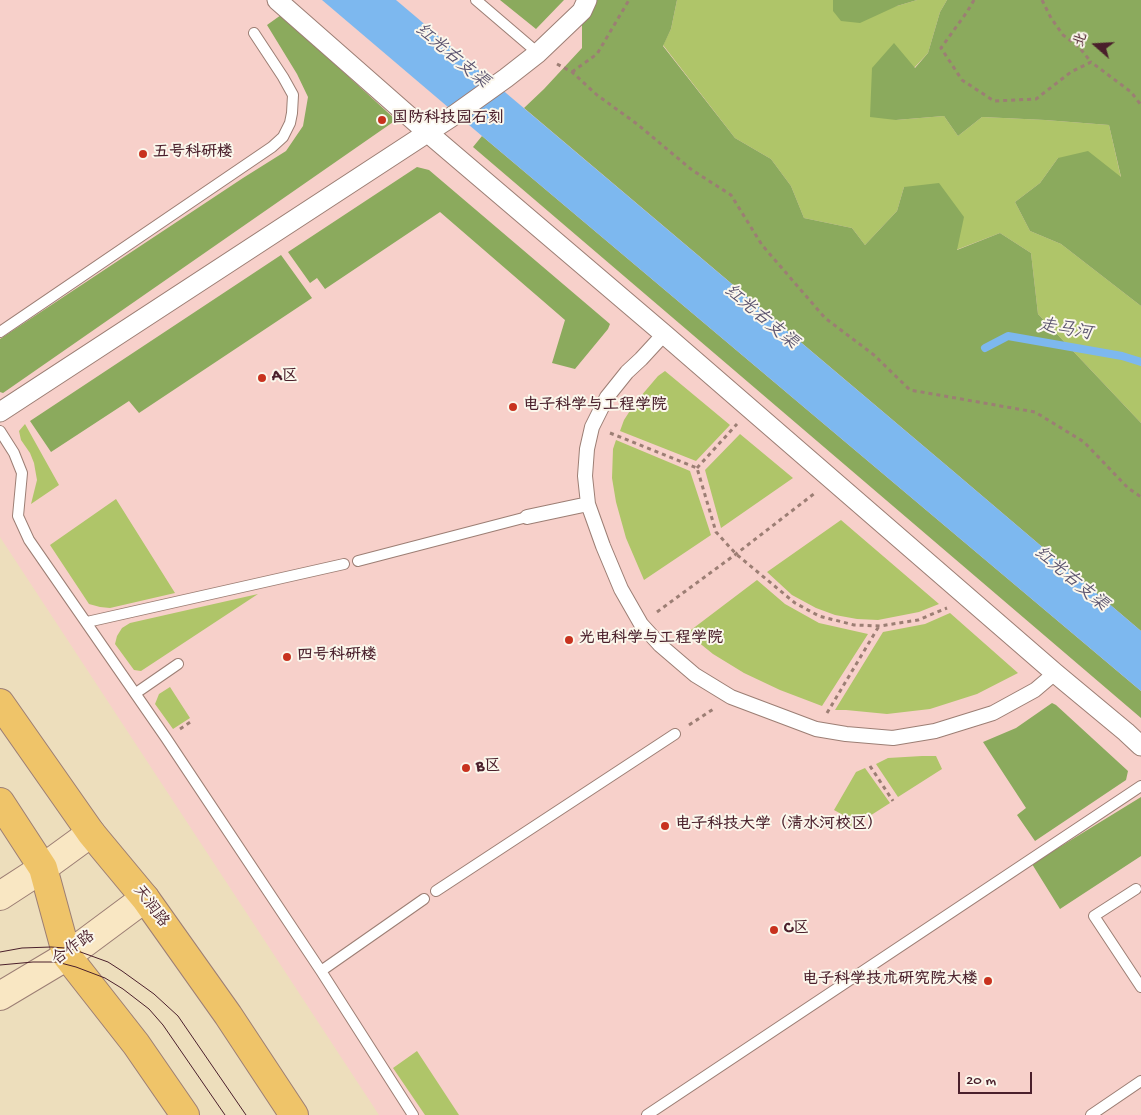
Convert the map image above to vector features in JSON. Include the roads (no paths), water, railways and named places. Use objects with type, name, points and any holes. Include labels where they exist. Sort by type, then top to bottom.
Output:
[{"type":"main road","name":"天润路","points":[[0,702],[91,833],[144,898],[228,1015],[294,1115]]},
{"type":"main road","points":[[0,802],[43,868],[67,956],[136,1044],[185,1115]]},
{"type":"main road","points":[[0,896],[91,833]]},
{"type":"main road","name":"合作路","points":[[0,996],[67,956],[144,898]]},
{"type":"street","points":[[277,0],[427,132],[1141,746]]},
{"type":"street","points":[[0,412],[450,118],[538,53],[582,11],[587,0]]},
{"type":"street","points":[[664,334],[627,372],[607,397],[592,427],[587,449],[585,476],[588,504],[602,546],[617,581],[641,624],[660,645],[695,674],[731,697],[816,729],[893,738],[935,730],[993,713],[1035,690],[1055,673]]},
{"type":"street","points":[[527,517],[588,504]]},
{"type":"lane","points":[[476,0],[538,53]]},
{"type":"lane","points":[[0,332],[272,147],[283,137],[290,122],[293,95],[284,77],[254,33]]},
{"type":"lane","points":[[0,431],[14,453],[22,473],[18,516],[29,540],[136,692],[321,971],[413,1115]]},
{"type":"lane","points":[[358,561],[527,517]]},
{"type":"lane","points":[[87,622],[344,564]]},
{"type":"lane","points":[[136,692],[178,664]]},
{"type":"lane","points":[[436,891],[676,734]]},
{"type":"lane","points":[[647,1115],[1141,786]]},
{"type":"lane","points":[[1136,889],[1094,916],[1141,987]]},
{"type":"lane","points":[[321,971],[424,899]]},
{"type":"lane","points":[[1091,1115],[1141,1081]]},
{"type":"water","name":"红光右支渠","points":[[322,0],[396,0],[1141,631],[1141,691],[482,136]]},
{"type":"waterway","name":"走马河","points":[[985,348],[1008,336],[1122,356],[1141,362]]},
{"type":"tram line","points":[[0,952],[22,948],[65,948],[108,962],[122,971],[154,994],[178,1016],[246,1115]]},
{"type":"tram line","points":[[0,965],[57,962],[105,978],[123,989],[149,1009],[163,1025],[225,1115]]},
{"type":"place","name":"国防科技园石刻","points":[[382,120]]},
{"type":"place","name":"五号科研楼","points":[[143,154]]},
{"type":"place","name":"A区","points":[[262,378]]},
{"type":"place","name":"电子科学与工程学院","points":[[513,407]]},
{"type":"place","name":"光电科学与工程学院","points":[[569,640]]},
{"type":"place","name":"四号科研楼","points":[[287,657]]},
{"type":"place","name":"B区","points":[[466,768]]},
{"type":"place","name":"电子科技大学（清水河校区）","points":[[665,826]]},
{"type":"place","name":"C区","points":[[774,930]]},
{"type":"place","name":"电子科学技术研究院大楼","points":[[988,981]]}]
